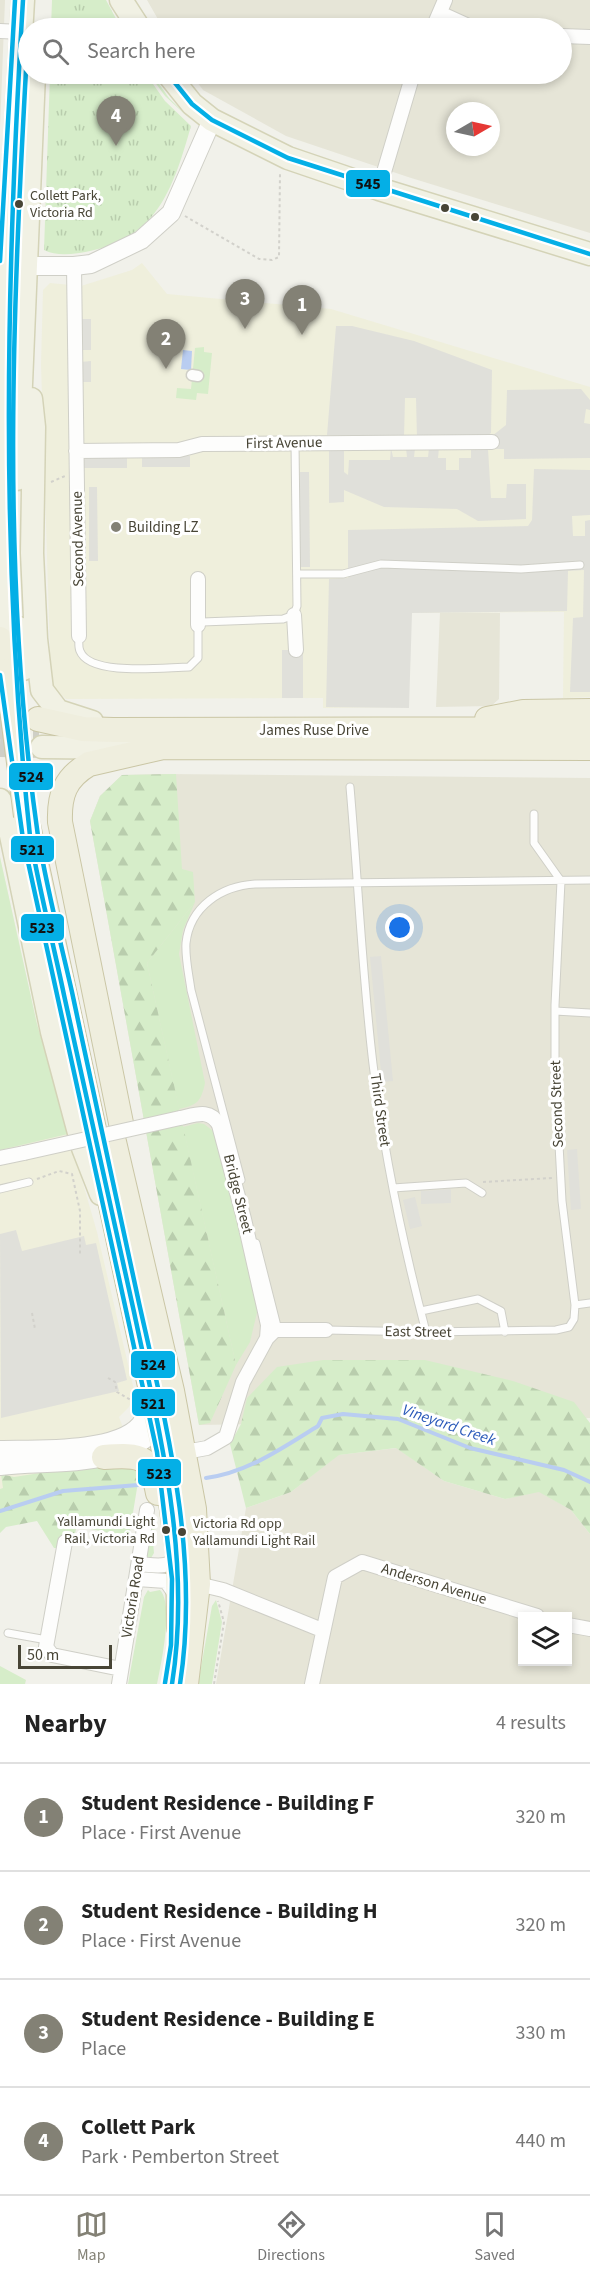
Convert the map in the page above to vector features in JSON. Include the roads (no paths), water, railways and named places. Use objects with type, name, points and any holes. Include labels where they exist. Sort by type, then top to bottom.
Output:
[{"type":"highway","points":[[0,639],[15,670],[34,814],[103,1136],[141,1217],[138,1250],[153,1396],[149,1426],[173,1560],[177,1598],[179,1629],[172,1684]]},
{"type":"highway","points":[[454,729],[460,724],[523,711],[590,711]]},
{"type":"highway","name":"James Ruse Drive","points":[[40,731],[83,729],[590,729]]},
{"type":"highway","name":"James Ruse Drive","points":[[163,747],[590,748]]},
{"type":"highway","points":[[163,747],[89,764],[71,777],[63,789],[59,805],[117,1234],[153,1396],[184,1448],[195,1517],[198,1584],[186,1684]]},
{"type":"highway","points":[[104,1457],[136,1458],[152,1467],[173,1560],[179,1629]]},
{"type":"main road","points":[[20,18],[22,0]]},
{"type":"main road","points":[[27,18],[37,0]]},
{"type":"main road","points":[[122,0],[132,18]]},
{"type":"main road","points":[[137,0],[147,18]]},
{"type":"main road","points":[[15,670],[1,531],[1,473],[18,61]]},
{"type":"main road","points":[[33,84],[11,268],[23,332],[34,427],[32,553],[36,639],[42,690],[58,711],[113,730]]},
{"type":"main road","points":[[176,84],[192,104],[212,120],[288,158],[379,189],[590,254]]},
{"type":"main road","points":[[15,670],[23,332]]},
{"type":"main road","points":[[1,531],[10,539],[16,552]]},
{"type":"main road","name":"James Ruse Drive","points":[[40,731],[163,747]]},
{"type":"main road","points":[[0,800],[8,821],[52,1032],[103,1136]]},
{"type":"street","points":[[443,6],[459,18]]},
{"type":"street","points":[[572,36],[590,37]]},
{"type":"street","points":[[379,189],[410,84]]},
{"type":"street","points":[[11,268],[92,264],[116,254],[156,228],[171,213],[212,120]]},
{"type":"street","name":"Second Avenue","points":[[74,266],[79,636]]},
{"type":"street","name":"First Avenue","points":[[76,451],[179,450],[202,444],[492,442]]},
{"type":"street","name":"Second Avenue","points":[[198,579],[198,625]]},
{"type":"street","points":[[294,615],[296,650]]},
{"type":"street","name":"Bridge Street","points":[[0,1158],[206,1113],[215,1119],[221,1128],[272,1334]]},
{"type":"street","name":"East Street","points":[[272,1334],[326,1330]]},
{"type":"street","points":[[0,1454],[109,1441],[149,1426],[172,1431],[184,1448],[213,1445],[226,1437],[243,1382],[272,1334]]},
{"type":"street","points":[[0,1454],[51,1464],[104,1457],[142,1442],[149,1426]]},
{"type":"street","name":"Victoria Road","points":[[119,1684],[147,1510]]},
{"type":"street","points":[[65,1542],[46,1647],[52,1655],[121,1669]]},
{"type":"street","points":[[139,1564],[173,1560]]},
{"type":"street","name":"Anderson Avenue","points":[[312,1684],[335,1577],[362,1562],[521,1612]]},
{"type":"street","points":[[137,1579],[166,1581],[177,1598]]},
{"type":"street","points":[[198,1584],[223,1590],[322,1630]]},
{"type":"street","points":[[572,1626],[590,1629]]},
{"type":"lane","points":[[198,625],[206,621],[283,620],[294,615],[297,574],[295,443]]},
{"type":"lane","points":[[297,574],[343,574],[381,564],[521,569],[580,565]]},
{"type":"lane","name":"Second Avenue","points":[[79,636],[80,651],[86,658],[108,668],[189,667],[198,658],[198,625]]},
{"type":"lane","name":"Third Street","points":[[350,787],[373,1064],[393,1188],[426,1332]]},
{"type":"lane","points":[[534,814],[534,843],[561,881]]},
{"type":"lane","points":[[358,884],[590,880]]},
{"type":"lane","name":"Second Street","points":[[561,881],[555,1011],[561,1178],[575,1305],[572,1325]]},
{"type":"lane","name":"Bridge Street","points":[[272,1334],[191,990],[186,942],[192,922],[201,908],[213,897],[239,885],[358,884]]},
{"type":"lane","points":[[555,1011],[590,1013]]},
{"type":"lane","points":[[0,1189],[29,1182]]},
{"type":"lane","points":[[393,1188],[466,1183],[482,1193]]},
{"type":"lane","points":[[420,1311],[478,1299],[501,1311],[505,1332]]},
{"type":"lane","points":[[575,1305],[590,1303]]},
{"type":"lane","name":"East Street","points":[[326,1330],[505,1332],[556,1330],[572,1325]]},
{"type":"lane","points":[[8,1633],[47,1640]]},
{"type":"water","points":[[183,350],[192,351],[191,370],[181,369]]},
{"type":"waterway","name":"Vineyard Creek","points":[[206,1478],[250,1465],[318,1426],[322,1418],[343,1414],[398,1419],[470,1448],[564,1470],[590,1482]]},
{"type":"waterway","name":"Vineyard Creek","points":[[0,1511],[63,1491],[138,1485]]},
{"type":"tunnel","points":[[0,728],[39,728]]},
{"type":"tunnel","points":[[0,746],[42,747]]},
{"type":"place","name":"Collett Park","points":[[116,146]]},
{"type":"place","name":"Collett Park, Victoria Rd","points":[[19,204]]},
{"type":"place","name":"Student Residence - Building E","points":[[245,329]]},
{"type":"place","name":"Student Residence - Building F","points":[[302,335]]},
{"type":"place","name":"Student Residence - Building H","points":[[166,369]]},
{"type":"place","name":"Building LZ","points":[[116,527]]},
{"type":"place","name":"Yallamundi Light Rail, Victoria Rd","points":[[166,1530]]},
{"type":"place","name":"Victoria Rd opp Yallamundi Light Rail","points":[[182,1532]]}]
